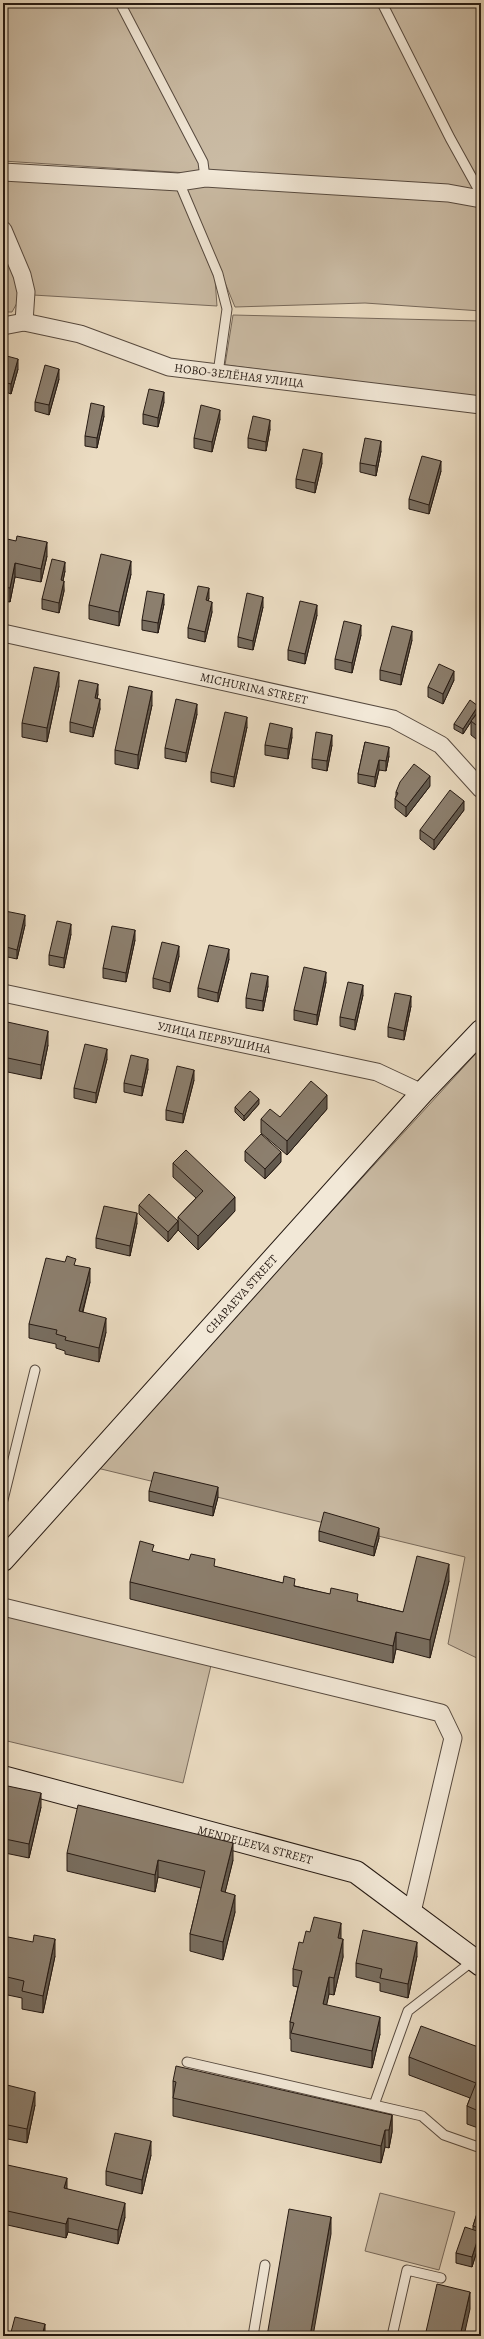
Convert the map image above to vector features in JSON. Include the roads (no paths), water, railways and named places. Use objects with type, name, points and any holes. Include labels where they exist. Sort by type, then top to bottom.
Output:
[{"type":"main road","name":"CHAPAEVA STREET","points":[[3,1560],[422,1094],[481,1031]]},
{"type":"main road","name":"MENDELEEVA STREET","points":[[3,1777],[356,1872],[478,1962]]},
{"type":"street","points":[[3,172],[179,182],[205,178],[448,193],[481,199]]},
{"type":"street","points":[[3,230],[22,275],[26,292],[24,322]]},
{"type":"street","name":"НОВО-ЗЕЛЁНАЯ УЛИЦА","points":[[3,326],[24,322],[80,334],[169,367],[481,405]]},
{"type":"street","name":"MICHURINA STREET","points":[[3,633],[393,719],[441,745],[481,789]]},
{"type":"street","name":"УЛИЦА ПЕРВУШИНА","points":[[3,993],[377,1072],[422,1094]]},
{"type":"street","points":[[3,1607],[441,1714],[453,1738],[412,1912]]},
{"type":"lane","points":[[120,3],[203,162],[205,178]]},
{"type":"lane","points":[[382,3],[450,138],[481,194]]},
{"type":"lane","points":[[179,182],[218,274],[227,309],[218,373]]},
{"type":"lane","points":[[3,1500],[35,1370]]},
{"type":"lane","points":[[374,2105],[408,2011],[478,1962]]},
{"type":"lane","points":[[187,2062],[422,2116],[444,2135],[481,2148]]},
{"type":"lane","points":[[253,2336],[266,2266]]},
{"type":"lane","points":[[392,2336],[406,2270],[441,2278]]}]
